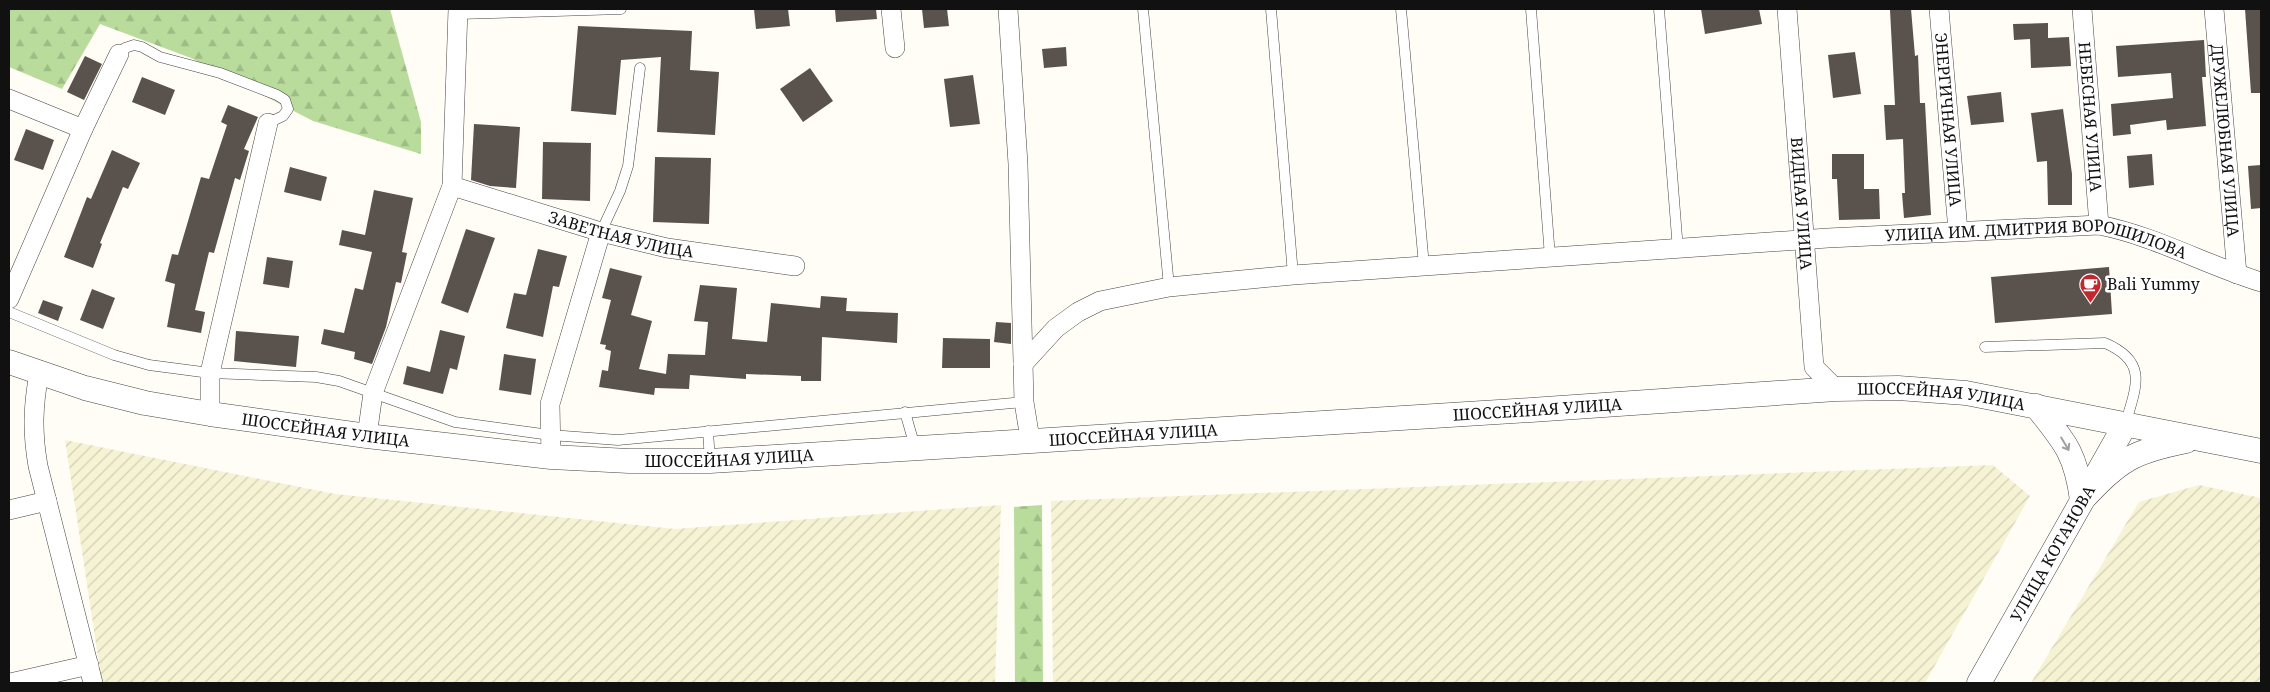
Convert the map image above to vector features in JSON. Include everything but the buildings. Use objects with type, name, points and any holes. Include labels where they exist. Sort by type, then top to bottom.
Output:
[{"type":"street","points":[[890,9],[895,48]]},
{"type":"street","points":[[1008,9],[1018,164],[1024,402],[1030,439]]},
{"type":"street","name":"ВИДНАЯ УЛИЦА","points":[[1787,9],[1806,240],[1814,368],[1836,389]]},
{"type":"street","name":"ЭНЕРГИЧНАЯ УЛИЦА","points":[[1939,9],[1958,231]]},
{"type":"street","name":"НЕБЕСНАЯ УЛИЦА","points":[[2082,9],[2099,224]]},
{"type":"street","name":"ДРУЖЕЛЮБНАЯ УЛИЦА","points":[[2214,9],[2237,274]]},
{"type":"street","points":[[367,436],[373,393],[452,186],[458,12]]},
{"type":"street","points":[[9,299],[83,129],[119,54]]},
{"type":"street","points":[[9,99],[83,129]]},
{"type":"street","points":[[210,414],[210,373],[268,122]]},
{"type":"street","name":"ЗАВЕТНАЯ УЛИЦА","points":[[452,186],[601,232],[667,248],[795,266]]},
{"type":"street","name":"УЛИЦА ИМ. ДМИТРИЯ ВОРОШИЛОВА","points":[[1024,364],[1056,328],[1078,312],[1100,301],[1169,287],[1293,275],[1806,240],[2099,224],[2140,235],[2261,282]]},
{"type":"street","points":[[550,446],[550,404],[601,232]]},
{"type":"street","name":"ШОССЕЙНАЯ УЛИЦА","points":[[9,362],[85,388],[145,403],[210,414],[367,436],[550,446],[629,461],[710,460],[1030,439],[1531,410],[1836,389],[1898,388],[1966,393],[2261,451]]},
{"type":"street","points":[[10,683],[91,674],[47,501],[33,437],[33,408],[39,373]]},
{"type":"street","points":[[2036,406],[2065,442],[2074,462],[2082,500]]},
{"type":"street","name":"УЛИЦА КОТАНОВА","points":[[1979,683],[2125,425]]},
{"type":"street","points":[[2082,500],[2115,467],[2132,456],[2148,449],[2197,439]]},
{"type":"street","points":[[9,510],[47,501]]},
{"type":"lane","points":[[458,12],[622,9]]},
{"type":"lane","points":[[1143,9],[1169,287]]},
{"type":"lane","points":[[1271,9],[1293,275]]},
{"type":"lane","points":[[1401,9],[1424,266]]},
{"type":"lane","points":[[1531,9],[1550,257]]},
{"type":"lane","points":[[1659,9],[1678,250]]},
{"type":"lane","points":[[119,54],[125,48],[134,45],[142,47],[160,57],[220,73],[277,95],[285,100],[288,109],[283,116],[268,122]]},
{"type":"lane","points":[[601,232],[620,191],[628,166],[640,68]]},
{"type":"lane","points":[[9,312],[114,355],[149,365],[210,373],[316,377],[339,381],[455,422],[550,446],[1024,402]]},
{"type":"lane","points":[[1985,347],[2105,343],[2122,350],[2133,363],[2136,377],[2125,425]]},
{"type":"lane","points":[[905,412],[915,447]]},
{"type":"lane","points":[[708,431],[710,460]]},
{"type":"shaded area","points":[[65,440],[335,494],[675,529],[1001,505],[995,683],[102,683]]},
{"type":"shaded area","points":[[1993,465],[2030,496],[1925,683],[1053,683],[1051,501]]},
{"type":"shaded area","points":[[2199,485],[2261,498],[2261,683],[2031,683],[2139,502]]},
{"type":"green space","points":[[9,9],[390,9],[421,122],[421,154],[313,121],[191,58],[100,24],[62,89],[9,67]]},
{"type":"green space","points":[[1042,505],[1043,683],[1015,683],[1014,507]]},
{"type":"place","name":"Bali Yummy","points":[[2091,303]]}]
